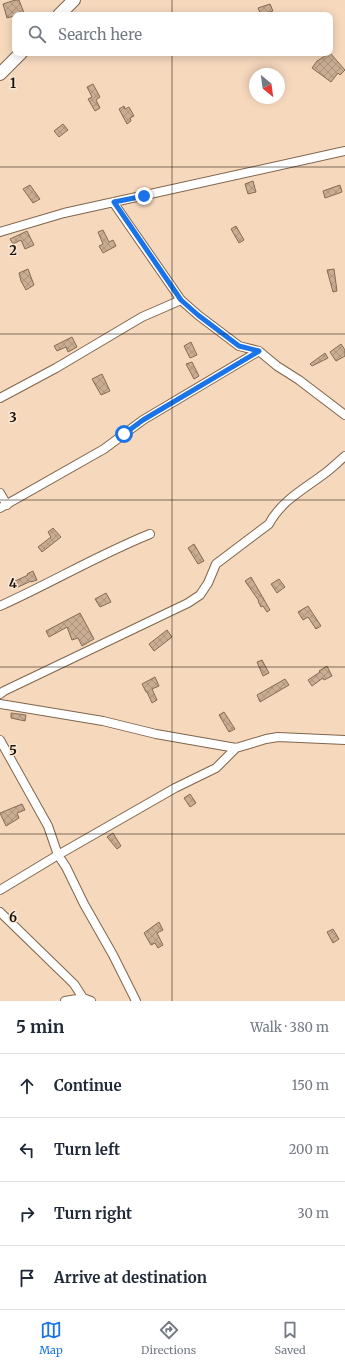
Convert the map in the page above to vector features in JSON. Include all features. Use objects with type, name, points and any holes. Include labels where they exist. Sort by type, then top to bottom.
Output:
[{"type":"main road","points":[[62,12],[74,0]]},
{"type":"main road","points":[[0,74],[18,56]]},
{"type":"street","points":[[0,232],[64,213],[345,151]]},
{"type":"street","points":[[114,202],[181,300],[239,346],[259,351],[277,366],[299,380],[345,415]]},
{"type":"street","points":[[0,398],[56,368],[142,317],[181,300]]},
{"type":"street","points":[[0,493],[3,507],[104,449],[143,420],[259,351]]},
{"type":"street","points":[[0,694],[188,603],[200,595],[208,583],[216,564],[269,524],[273,516],[289,500],[326,473],[345,456]]},
{"type":"street","points":[[0,606],[35,590],[123,545],[150,534]]},
{"type":"street","points":[[0,704],[103,721],[156,734],[236,748],[278,737],[345,740]]},
{"type":"street","points":[[0,740],[48,826],[58,855],[66,867],[136,1001]]},
{"type":"street","points":[[0,890],[176,788],[216,768],[236,748]]},
{"type":"street","points":[[0,912],[74,984],[87,999]]},
{"type":"street","points":[[65,1001],[87,999]]},
{"type":"building","points":[[19,0],[24,12],[12,12],[12,17],[7,18],[3,4]]},
{"type":"building","points":[[270,4],[273,11],[260,12],[258,8]]},
{"type":"building","points":[[325,56],[333,56],[345,70],[340,75],[338,73],[331,82],[312,68],[317,61]]},
{"type":"building","points":[[93,84],[100,97],[96,100],[100,108],[95,111],[88,99],[92,97],[87,87]]},
{"type":"building","points":[[124,106],[125,109],[129,107],[134,116],[130,118],[131,121],[127,124],[119,109]]},
{"type":"building","points":[[63,124],[68,130],[59,137],[54,131]]},
{"type":"building","points":[[253,181],[256,192],[248,194],[245,184]]},
{"type":"building","points":[[30,185],[40,199],[33,203],[23,189]]},
{"type":"building","points":[[340,185],[342,192],[325,198],[323,191]]},
{"type":"building","points":[[236,226],[244,240],[239,243],[231,229]]},
{"type":"building","points":[[103,230],[109,242],[113,240],[116,246],[103,253],[99,246],[103,244],[98,232]]},
{"type":"building","points":[[27,231],[34,245],[25,249],[21,240],[13,244],[10,239]]},
{"type":"building","points":[[28,269],[34,285],[26,290],[19,273]]},
{"type":"building","points":[[334,269],[337,291],[333,292],[327,270]]},
{"type":"building","points":[[72,337],[77,347],[68,352],[66,347],[57,351],[54,346]]},
{"type":"building","points":[[191,342],[197,355],[190,358],[184,346]]},
{"type":"building","points":[[341,344],[345,350],[345,356],[336,361],[330,352]]},
{"type":"building","points":[[325,353],[328,358],[312,366],[310,364]]},
{"type":"building","points":[[192,362],[199,376],[194,379],[186,364]]},
{"type":"building","points":[[102,374],[110,391],[101,395],[92,379]]},
{"type":"building","points":[[53,528],[61,537],[42,552],[38,547],[51,537],[48,532]]},
{"type":"building","points":[[194,544],[204,561],[198,564],[188,548]]},
{"type":"building","points":[[33,571],[37,580],[31,581],[14,589],[11,583]]},
{"type":"building","points":[[251,577],[270,610],[267,612],[263,606],[261,607],[259,601],[245,581]]},
{"type":"building","points":[[279,579],[285,587],[277,593],[271,584]]},
{"type":"building","points":[[106,593],[111,602],[100,607],[95,599]]},
{"type":"building","points":[[308,606],[321,626],[316,629],[308,617],[303,620],[298,612]]},
{"type":"building","points":[[80,613],[94,639],[82,646],[78,638],[72,640],[67,627],[49,637],[46,631]]},
{"type":"building","points":[[167,630],[172,637],[154,651],[149,644]]},
{"type":"building","points":[[262,660],[269,673],[263,676],[257,662]]},
{"type":"building","points":[[327,666],[332,676],[324,680],[323,678],[312,686],[308,680]]},
{"type":"building","points":[[155,677],[159,686],[152,689],[157,700],[152,703],[142,684]]},
{"type":"building","points":[[285,679],[289,685],[260,702],[257,695]]},
{"type":"building","points":[[224,712],[235,729],[229,732],[219,715]]},
{"type":"building","points":[[11,713],[26,715],[25,721],[11,718]]},
{"type":"building","points":[[190,794],[196,803],[190,807],[184,798]]},
{"type":"building","points":[[22,804],[25,810],[17,813],[19,818],[6,826],[0,813]]},
{"type":"building","points":[[113,833],[121,846],[117,849],[107,837]]},
{"type":"building","points":[[159,922],[163,930],[157,933],[163,945],[158,948],[155,943],[151,945],[144,933]]},
{"type":"building","points":[[333,929],[339,939],[333,943],[327,932]]},
{"type":"route","points":[[124,434],[143,420],[259,351],[239,346],[181,300],[114,202],[144,196]]}]
